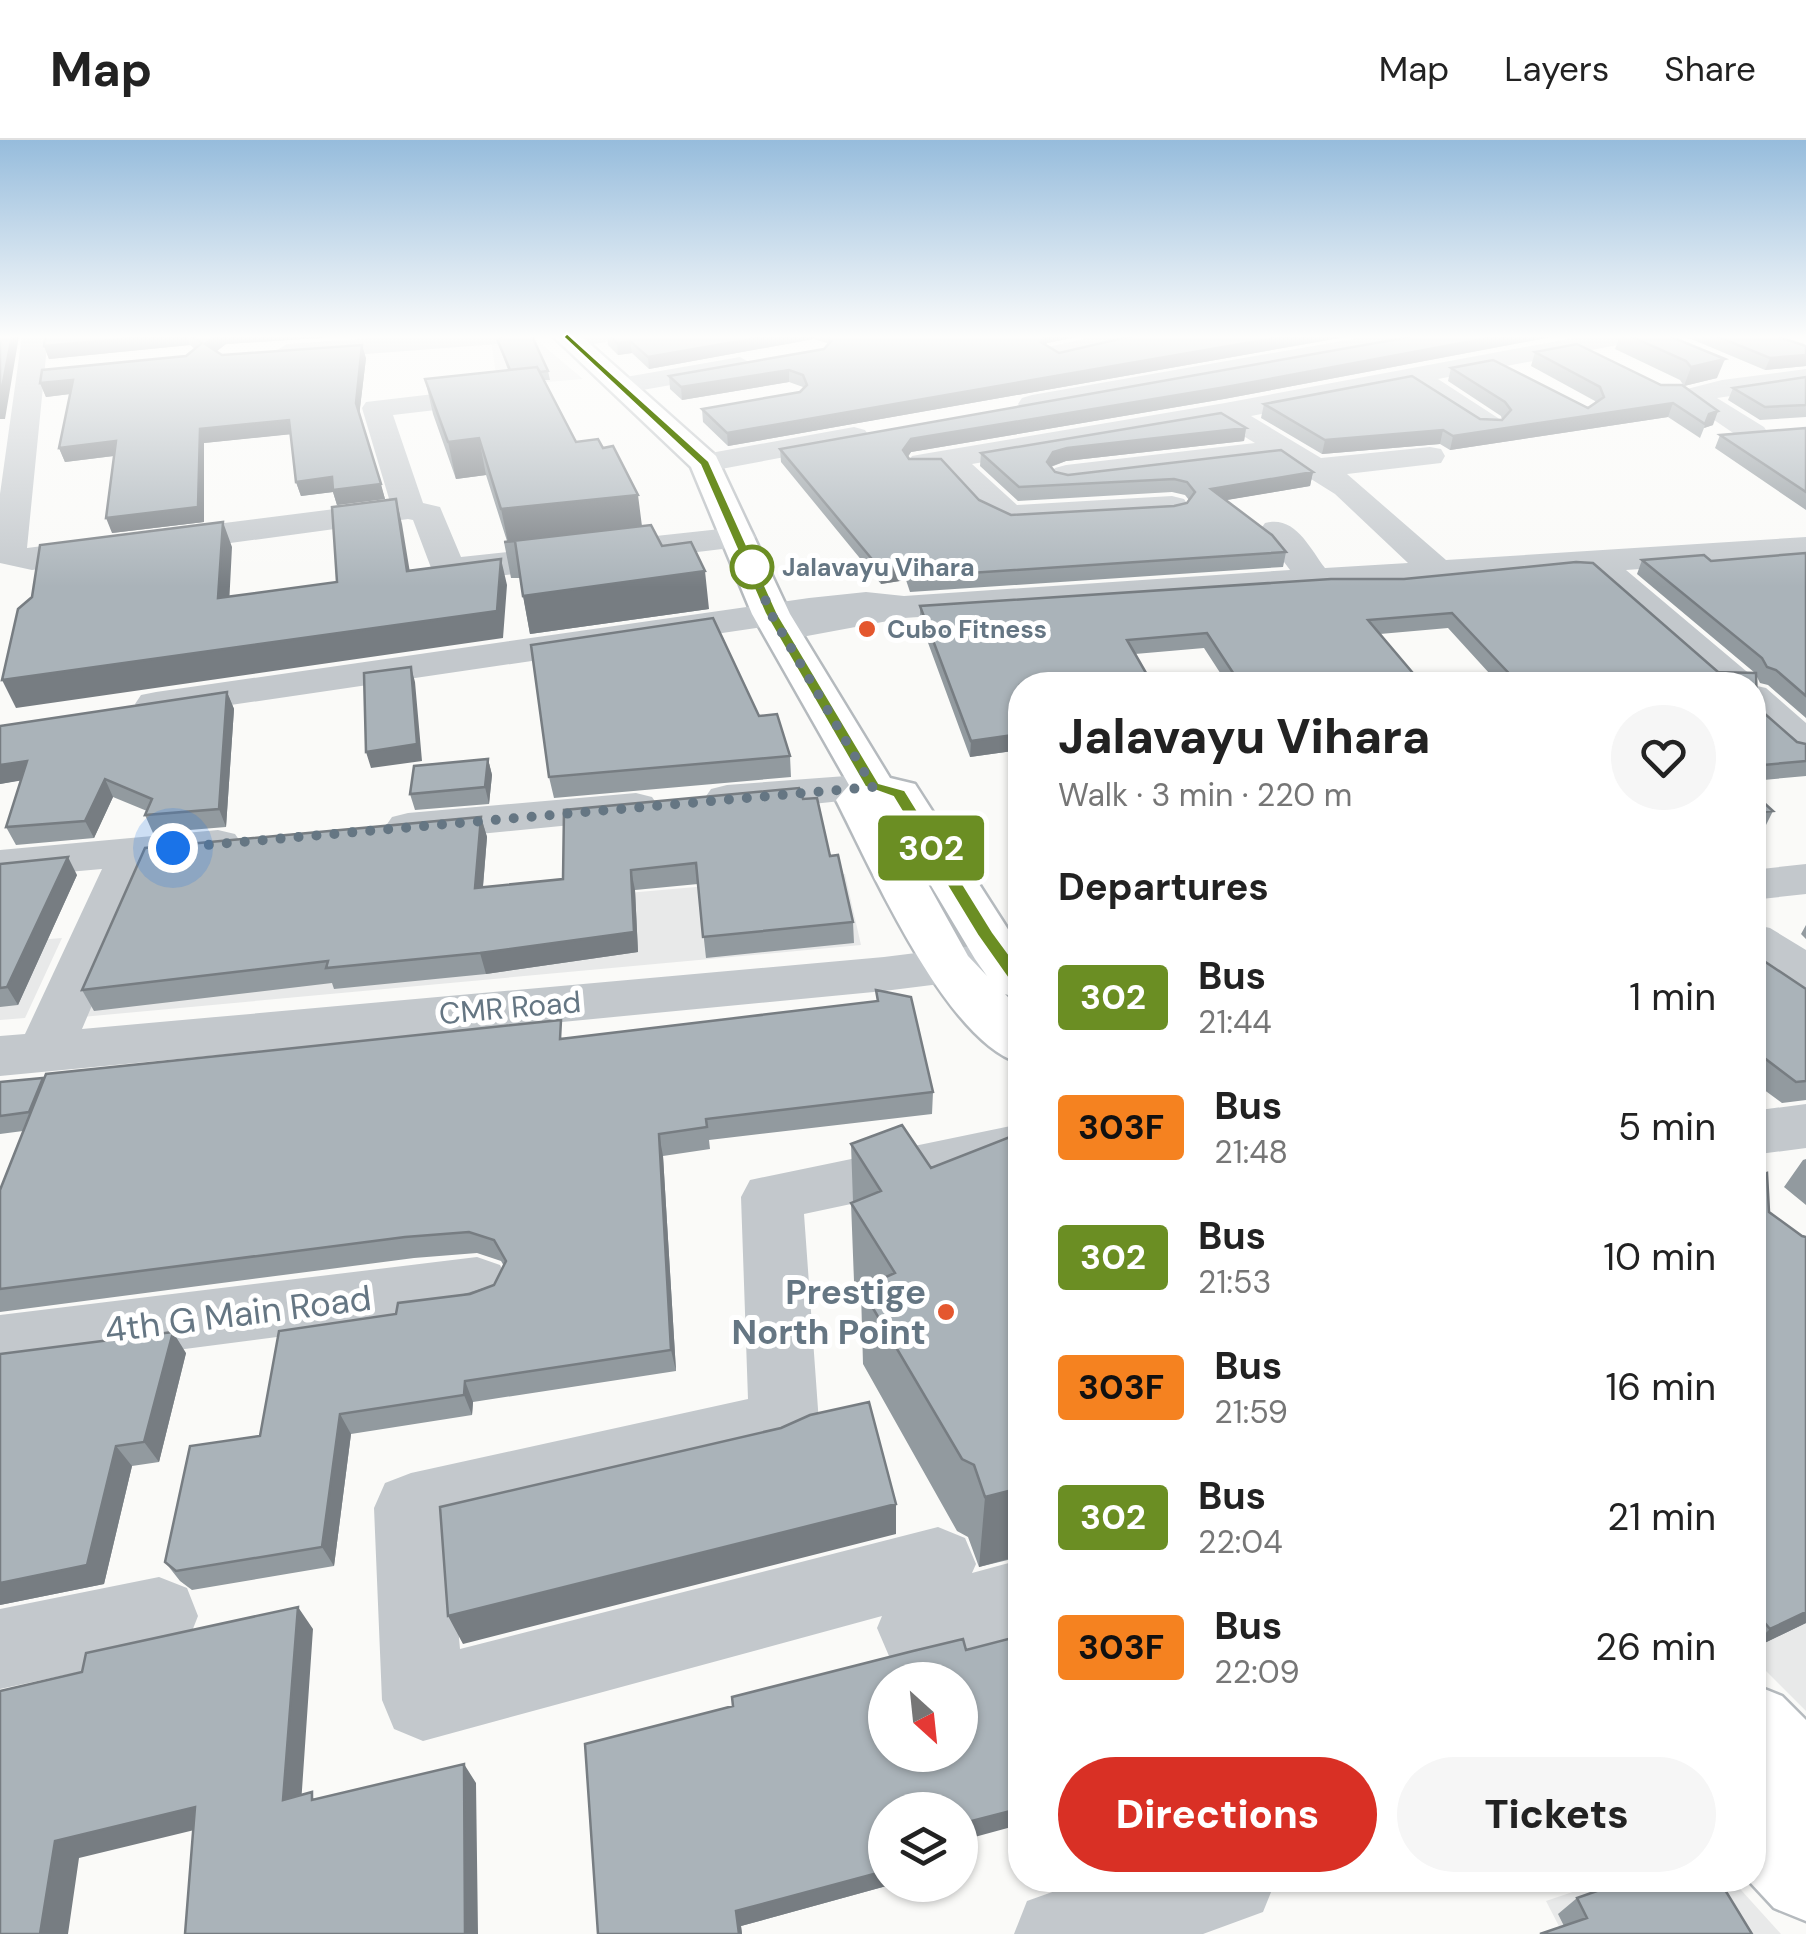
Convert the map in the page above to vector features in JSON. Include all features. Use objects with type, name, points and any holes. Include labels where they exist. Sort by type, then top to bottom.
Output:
[{"type":"main road","points":[[657,420],[705,463],[776,622],[873,787],[899,794],[1008,957]]},
{"type":"main road","points":[[873,787],[859,800],[946,966],[1008,1031]]},
{"type":"main road","points":[[1766,1740],[1806,1780]]},
{"type":"main road","points":[[1766,1835],[1806,1876]]},
{"type":"street","points":[[380,420],[409,509]]},
{"type":"street","points":[[1172,506],[1010,515],[936,461],[1179,420]]},
{"type":"street","points":[[1238,420],[1346,487],[1437,571]]},
{"type":"street","points":[[1481,420],[1488,424]]},
{"type":"street","points":[[1731,420],[1753,433]]},
{"type":"street","points":[[12,428],[9,555],[29,575],[409,509],[428,514],[446,565],[465,569],[739,537]]},
{"type":"street","points":[[1705,437],[1788,430]]},
{"type":"street","points":[[705,463],[872,433]]},
{"type":"street","points":[[1043,478],[1213,470],[1286,448]]},
{"type":"street","points":[[1316,468],[1430,456]]},
{"type":"street","points":[[1277,530],[1315,579]]},
{"type":"street","points":[[119,710],[904,606],[1806,547]]},
{"type":"street","points":[[1596,560],[1722,672]]},
{"type":"street","points":[[1766,700],[1806,703]]},
{"type":"street","points":[[1766,711],[1806,746]]},
{"type":"street","points":[[367,831],[873,787]]},
{"type":"street","points":[[0,864],[251,841]]},
{"type":"street","points":[[22,1054],[134,851]]},
{"type":"street","points":[[1766,883],[1806,879]]},
{"type":"street","points":[[1766,949],[1806,973]]},
{"type":"street","name":"CMR Road","points":[[22,1054],[946,966],[1008,966]]},
{"type":"street","points":[[1766,1131],[1806,1126]]},
{"type":"street","points":[[1008,1148],[772,1197],[784,1423],[410,1508],[423,1700],[927,1596],[1008,1599]]},
{"type":"street","name":"4th G Main Road","points":[[0,1344],[477,1284]]},
{"type":"street","points":[[0,1649],[160,1616]]},
{"type":"street","points":[[1060,1934],[1193,1892]]},
{"type":"shaded area","points":[[845,874],[861,945],[71,1018],[105,939]]},
{"type":"shaded area","points":[[62,938],[25,1018],[0,1020],[0,943]]},
{"type":"shaded area","points":[[1766,1423],[1806,1457],[1806,1711],[1766,1671]]},
{"type":"shaded area","points":[[1573,1892],[1743,1892],[1781,1934],[1563,1934],[1546,1901]]},
{"type":"building","points":[[65,420],[361,420],[381,484],[333,490],[332,477],[296,482],[289,420],[200,429],[198,507],[106,518],[116,441],[59,448]]},
{"type":"building","points":[[440,420],[564,420],[576,442],[598,439],[603,448],[613,446],[638,495],[501,509],[479,438],[448,442]]},
{"type":"building","points":[[713,420],[804,420],[727,433]]},
{"type":"building","points":[[945,420],[1028,420],[911,439],[903,450],[909,459],[941,459],[979,500],[1011,515],[1187,503],[1195,492],[1187,482],[1174,479],[1019,487],[981,453],[1181,420],[1232,420],[1246,428],[1067,448],[1053,452],[1047,462],[1055,472],[1068,475],[1281,450],[1313,472],[1211,489],[1272,535],[1286,552],[910,577],[906,565],[881,570],[780,449]]},
{"type":"building","points":[[1291,420],[1496,420],[1562,420],[1453,436],[1443,430],[1325,440]]},
{"type":"building","points":[[1806,428],[1806,492],[1720,435]]},
{"type":"building","points":[[396,499],[407,571],[501,559],[497,611],[2,680],[18,609],[32,597],[40,545],[223,522],[218,598],[337,582],[332,507]]},
{"type":"building","points":[[651,525],[662,546],[691,542],[705,571],[523,596],[515,541],[504,542]]},
{"type":"building","points":[[1806,553],[1806,696],[1642,560],[1704,555],[1711,561]]},
{"type":"building","points":[[1593,563],[1718,672],[1508,672],[1452,613],[1368,620],[1412,672],[1232,672],[1207,633],[1127,640],[1145,672],[1008,672],[1008,736],[971,741],[920,606],[1331,579],[1404,579]]},
{"type":"building","points":[[713,618],[759,716],[777,714],[790,756],[549,777],[531,645]]},
{"type":"building","points":[[411,667],[417,744],[366,752],[364,673]]},
{"type":"building","points":[[227,692],[219,809],[145,815],[152,799],[105,779],[85,821],[6,827],[27,761],[0,765],[0,726]]},
{"type":"building","points":[[1766,715],[1797,742],[1806,744],[1806,761],[1766,765]]},
{"type":"building","points":[[488,759],[485,787],[410,794],[414,766]]},
{"type":"building","points":[[799,788],[803,799],[817,798],[830,856],[838,855],[853,922],[703,937],[696,863],[631,870],[634,932],[480,953],[326,968],[328,961],[82,990],[145,848],[481,817],[475,888],[563,879],[564,810]]},
{"type":"building","points":[[68,857],[7,987],[0,988],[0,864]]},
{"type":"building","points":[[1766,962],[1806,989],[1806,1081],[1796,1082],[1766,1059]]},
{"type":"building","points":[[876,990],[911,997],[933,1092],[706,1119],[707,1127],[659,1134],[671,1350],[465,1381],[464,1395],[340,1414],[322,1547],[176,1571],[165,1562],[190,1446],[260,1436],[279,1331],[396,1314],[398,1303],[470,1294],[494,1285],[506,1261],[494,1240],[469,1232],[405,1237],[0,1289],[0,1190],[46,1074],[561,1020],[560,1039],[878,1001]]},
{"type":"building","points":[[43,1078],[29,1112],[0,1116],[0,1082]]},
{"type":"building","name":"Prestige North Point","points":[[902,1125],[931,1168],[1008,1138],[1008,1491],[985,1497],[974,1465],[962,1459],[861,1288],[895,1273],[851,1203],[881,1191],[851,1144]]},
{"type":"building","points":[[1766,1173],[1769,1212],[1806,1237],[1806,1612],[1770,1629],[1766,1624]]},
{"type":"building","points":[[173,1332],[144,1442],[116,1446],[87,1565],[0,1583],[0,1354]]},
{"type":"building","points":[[869,1402],[896,1504],[448,1616],[440,1507],[781,1428],[810,1415]]},
{"type":"building","points":[[298,1607],[283,1800],[312,1792],[312,1800],[464,1764],[465,1934],[185,1934],[195,1807],[55,1841],[40,1934],[0,1934],[0,1691],[82,1672],[86,1653]]},
{"type":"building","points":[[963,1639],[966,1650],[1008,1639],[1008,1812],[978,1819],[978,1792],[868,1792],[868,1876],[736,1911],[739,1934],[598,1934],[585,1744],[733,1706],[732,1697],[868,1662],[868,1772],[978,1772],[978,1662],[870,1662]]},
{"type":"building","points":[[1594,1892],[1726,1892],[1752,1934],[1540,1934],[1587,1918],[1577,1898]]},
{"type":"bus line","name":"302","points":[[658,420],[705,463],[771,614],[873,787],[899,794],[1008,967]]},
{"type":"place","name":"Jalavayu Vihara","points":[[752,567]]},
{"type":"place","name":"Cubo Fitness","points":[[867,629]]},
{"type":"place","name":"Prestige North Point","points":[[946,1312]]},
{"type":"route","points":[[173,848],[873,787],[771,614],[752,567]]}]
